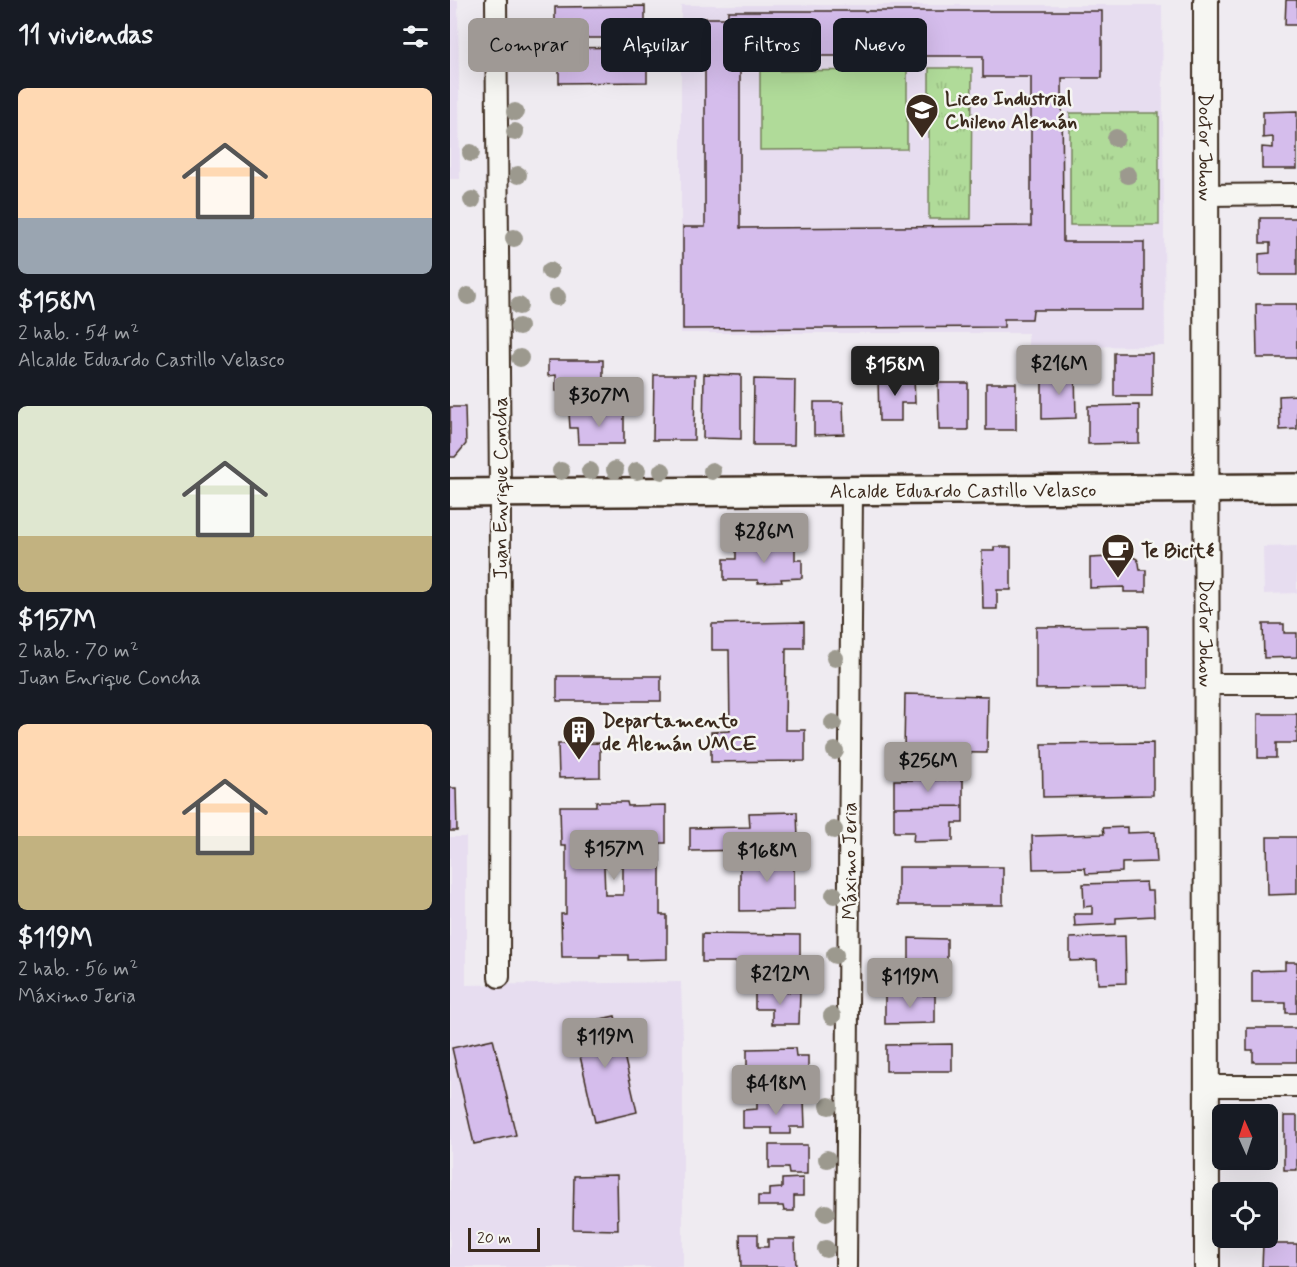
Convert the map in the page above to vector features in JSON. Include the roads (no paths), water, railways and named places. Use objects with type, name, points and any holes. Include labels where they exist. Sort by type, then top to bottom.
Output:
[{"type":"main road","name":"Alcalde Eduardo Castillo Velasco","points":[[450,493],[1297,488]]},
{"type":"street","name":"Juan Enrique Concha","points":[[496,0],[500,493],[499,976]]},
{"type":"street","name":"Doctor Johow","points":[[1206,0],[1207,1267]]},
{"type":"street","points":[[1206,195],[1297,194]]},
{"type":"street","name":"Máximo Jeria","points":[[846,1267],[852,491]]},
{"type":"street","points":[[1207,684],[1297,684]]},
{"type":"street","points":[[1207,1086],[1297,1086]]},
{"type":"place","name":"Liceo Industrial Chileno Alemán","points":[[922,139]]},
{"type":"place","name":"Te Bicité","points":[[1118,579]]},
{"type":"place","name":"Departamento de Alemán UMCE","points":[[579,761]]}]
